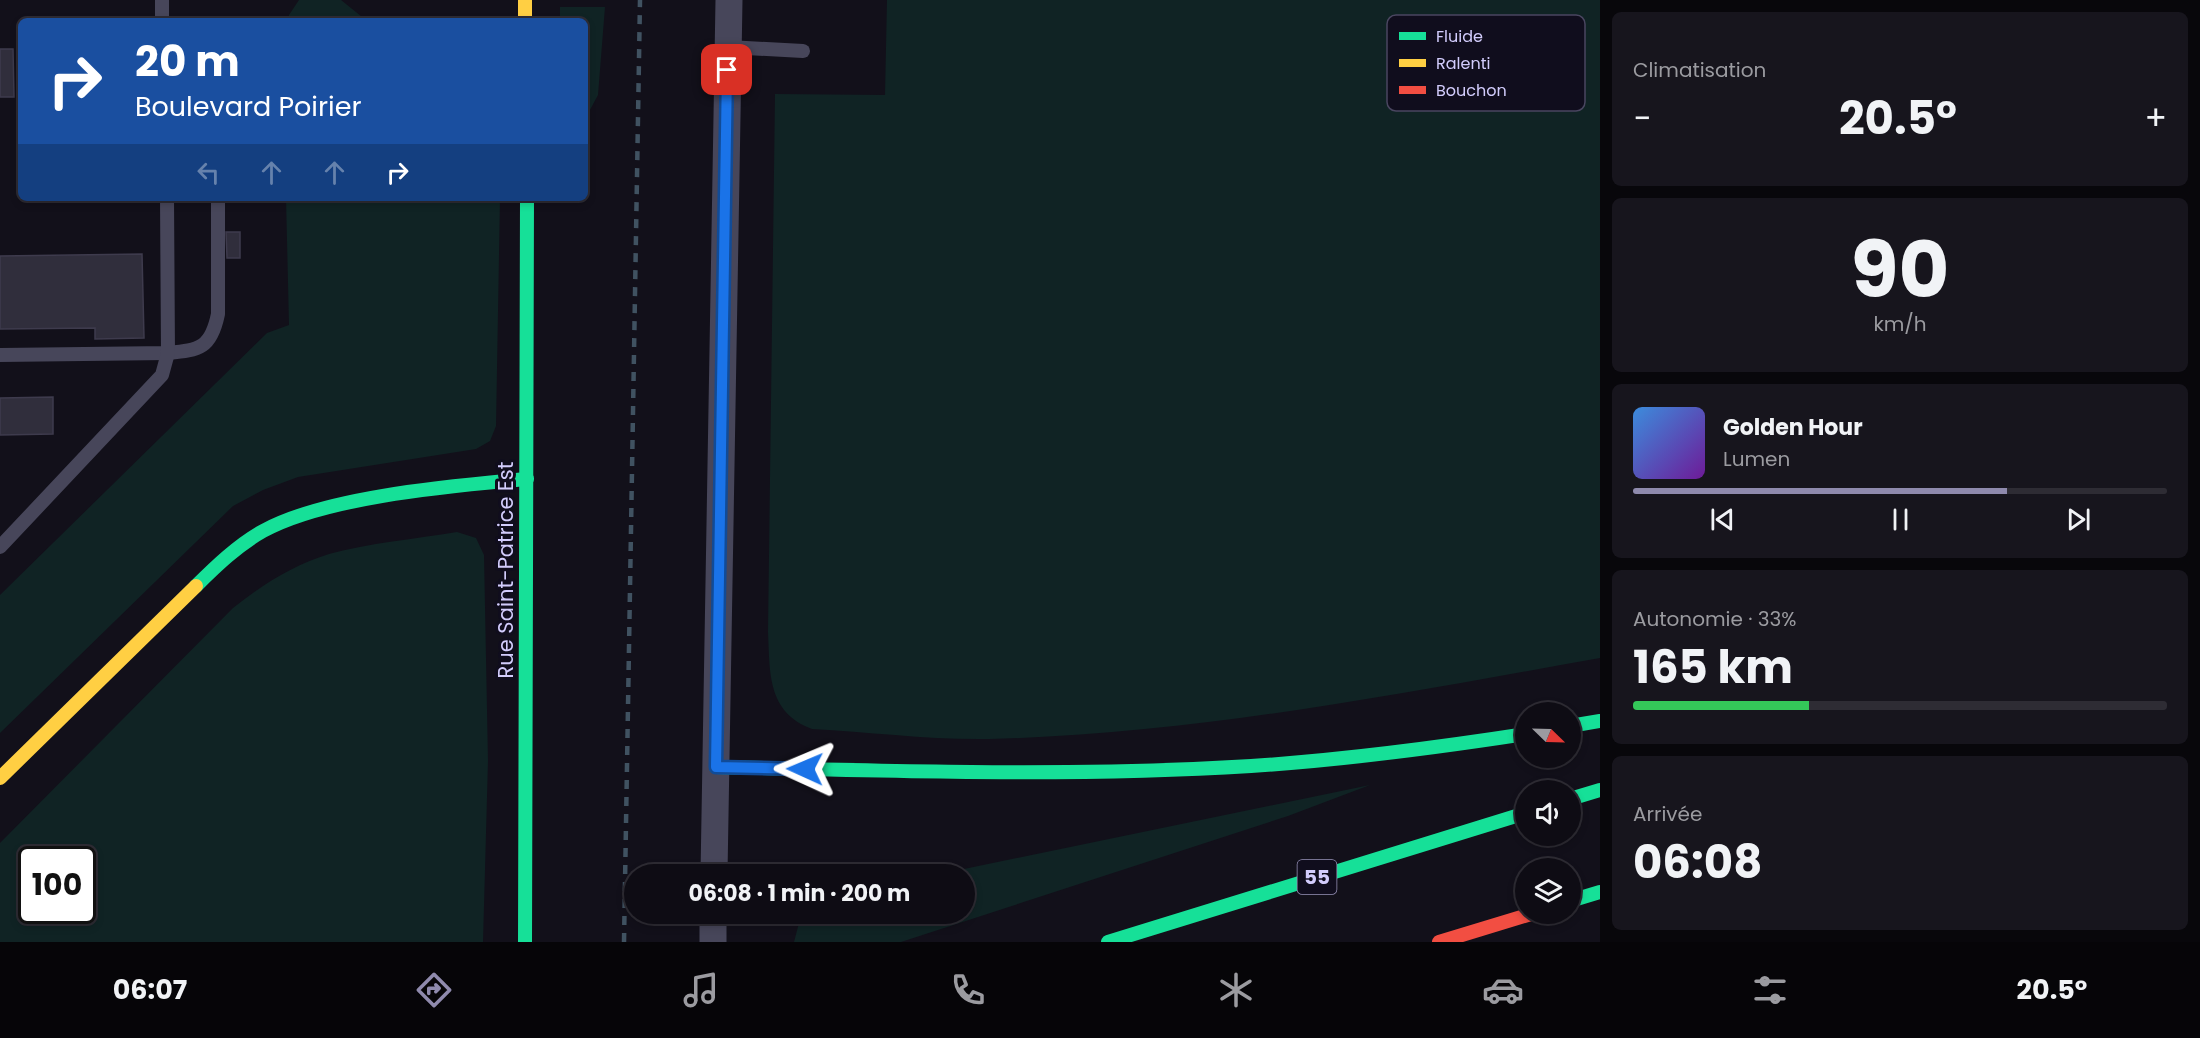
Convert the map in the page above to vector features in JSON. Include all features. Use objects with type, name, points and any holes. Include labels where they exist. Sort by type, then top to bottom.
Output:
[{"type":"main road","points":[[525,0],[525,18]]},
{"type":"main road","name":"Rue Saint-Patrice Est","points":[[525,942],[527,201]]},
{"type":"main road","points":[[0,778],[220,562],[263,531],[315,511],[362,501],[471,484],[527,479]]},
{"type":"main road","points":[[1581,724],[1600,721]]},
{"type":"main road","points":[[716,767],[1014,772],[1197,769],[1422,748],[1515,735]]},
{"type":"main road","points":[[1581,796],[1600,790]]},
{"type":"main road","name":"55","points":[[1108,942],[1515,816]]},
{"type":"main road","points":[[1581,898],[1600,892]]},
{"type":"main road","points":[[1439,942],[1515,919]]},
{"type":"street","points":[[714,864],[729,0]]},
{"type":"street","points":[[713,924],[713,942]]},
{"type":"lane","points":[[728,47],[803,51]]},
{"type":"lane","points":[[0,547],[156,384],[166,364],[168,353],[167,201]]},
{"type":"lane","points":[[0,355],[168,353],[193,351],[203,346],[215,328],[219,314],[218,201]]},
{"type":"green space","points":[[299,0],[341,0],[363,18],[289,18]]},
{"type":"green space","points":[[887,0],[1600,0],[1600,658],[1296,710],[1220,721],[1066,736],[989,739],[922,737],[812,729],[797,722],[779,702],[774,690],[769,662],[775,94],[885,95]]},
{"type":"green space","points":[[560,7],[605,7],[598,95],[588,113],[588,18],[560,18]]},
{"type":"green space","points":[[286,201],[500,201],[496,426],[490,441],[476,449],[298,477],[263,490],[233,506],[0,733],[0,595],[267,333],[289,325]]},
{"type":"green space","points":[[457,532],[476,538],[484,555],[488,761],[483,942],[0,942],[0,843],[233,608],[255,591],[278,576],[329,554],[392,541]]},
{"type":"green space","points":[[1370,785],[1288,816],[975,918],[975,867]]},
{"type":"green space","points":[[799,924],[956,924],[901,942],[794,942]]},
{"type":"building","points":[[0,49],[13,49],[14,97],[0,97]]},
{"type":"building","points":[[226,232],[240,232],[240,258],[227,258]]},
{"type":"building","points":[[142,254],[144,338],[95,339],[95,328],[0,329],[0,256]]},
{"type":"building","points":[[53,397],[53,434],[0,435],[0,398]]},
{"type":"railway","points":[[624,942],[640,0]]},
{"type":"traffic: fast","points":[[525,942],[527,201]]},
{"type":"traffic: fast","points":[[196,586],[245,543],[263,531],[290,519],[321,509],[391,494],[527,479]]},
{"type":"traffic: fast","points":[[1581,724],[1600,721]]},
{"type":"traffic: fast","points":[[716,767],[984,772],[1184,769],[1354,757],[1515,736]]},
{"type":"traffic: fast","points":[[1581,796],[1600,790]]},
{"type":"traffic: fast","points":[[1108,942],[1515,816]]},
{"type":"traffic: fast","points":[[1581,898],[1600,892]]},
{"type":"traffic: slow","points":[[525,0],[525,18]]},
{"type":"traffic: slow","points":[[0,778],[196,586]]},
{"type":"traffic: jam","points":[[1439,942],[1515,919]]},
{"type":"route","points":[[727,70],[716,767],[805,769]]}]
